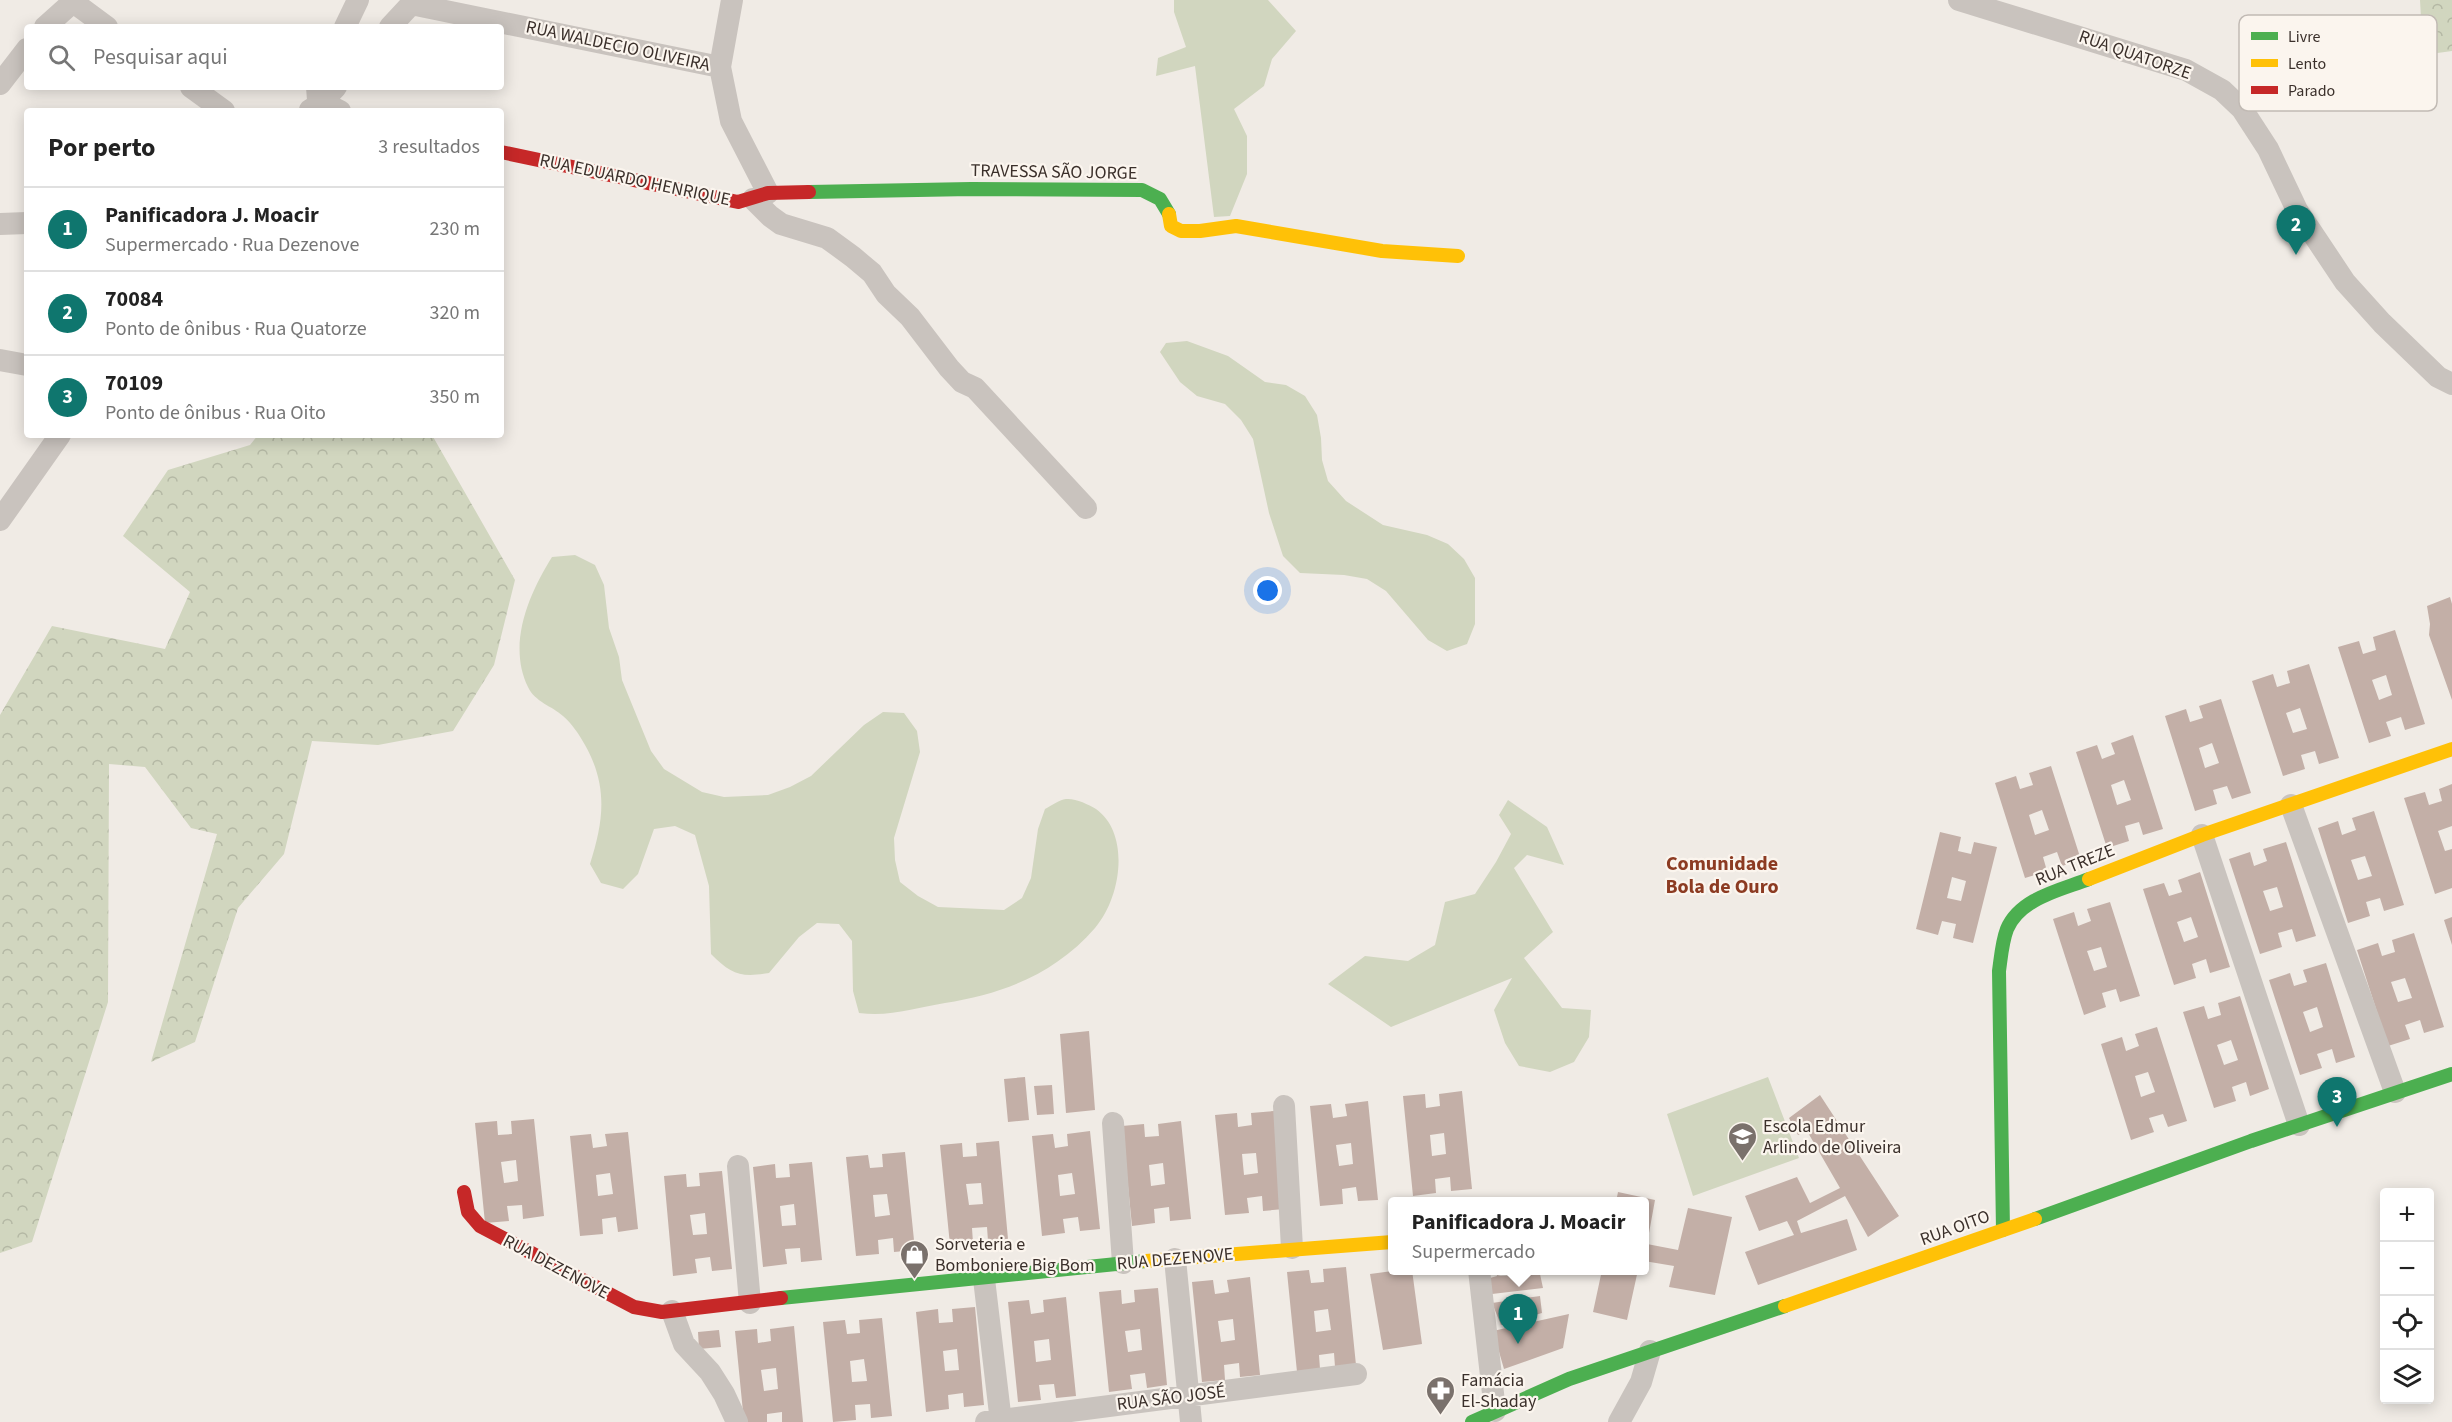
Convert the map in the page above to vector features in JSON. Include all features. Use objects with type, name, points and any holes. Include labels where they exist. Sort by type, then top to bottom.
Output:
[{"type":"street","points":[[346,24],[358,0]]},
{"type":"street","points":[[732,0],[720,68],[731,120],[770,216],[798,231],[827,238],[872,273],[886,294],[910,317],[949,368],[962,382],[975,388],[1086,508]]},
{"type":"street","name":"RUA QUATORZE","points":[[1959,0],[2186,70],[2222,90],[2239,106]]},
{"type":"street","points":[[48,24],[74,1],[103,24]]},
{"type":"street","points":[[393,24],[413,2]]},
{"type":"street","name":"RUA WALDECIO OLIVEIRA","points":[[413,2],[720,68]]},
{"type":"street","points":[[0,84],[24,53]]},
{"type":"street","points":[[195,90],[220,108]]},
{"type":"street","name":"RUA QUATORZE","points":[[2243,111],[2268,149],[2298,210],[2345,282],[2382,323],[2438,377],[2452,384]]},
{"type":"street","name":"RUA EDUARDO HENRIQUE","points":[[504,153],[738,202],[761,196]]},
{"type":"street","name":"TRAVESSA SÃO JORGE","points":[[761,196],[971,189],[1142,190],[1161,199],[1169,213],[1171,226],[1181,231],[1236,226],[1382,251],[1458,256]]},
{"type":"street","points":[[0,224],[24,223]]},
{"type":"street","points":[[0,360],[24,364]]},
{"type":"street","points":[[0,520],[58,438]]},
{"type":"street","name":"RUA TREZE","points":[[2003,1230],[1999,971],[2005,934],[2015,913],[2033,901],[2202,835],[2452,749]]},
{"type":"street","points":[[2291,805],[2395,1092]]},
{"type":"street","points":[[2202,835],[2299,1125]]},
{"type":"street","name":"RUA OITO","points":[[1472,1422],[1569,1379],[1895,1269],[2299,1125],[2452,1074]]},
{"type":"street","points":[[1284,1106],[1292,1248]]},
{"type":"street","points":[[1113,1123],[1123,1263]]},
{"type":"street","points":[[738,1166],[750,1303]]},
{"type":"street","name":"RUA DEZENOVE","points":[[464,1192],[468,1212],[480,1226],[619,1301],[649,1311],[672,1311],[750,1303],[883,1286],[984,1280],[1123,1263],[1388,1242]]},
{"type":"street","points":[[1175,1259],[1191,1422]]},
{"type":"street","points":[[1480,1275],[1495,1411]]},
{"type":"street","points":[[984,1280],[996,1421]]},
{"type":"street","points":[[672,1311],[684,1344],[714,1379],[737,1422]]},
{"type":"street","points":[[1619,1422],[1641,1382],[1650,1351]]},
{"type":"street","name":"RUA SÃO JOSÉ","points":[[996,1421],[1356,1374]]},
{"type":"green space","points":[[1174,0],[1268,0],[1296,31],[1272,59],[1264,86],[1234,109],[1247,136],[1247,174],[1230,216],[1214,217],[1195,66],[1156,76],[1158,58],[1186,47],[1174,12]]},
{"type":"green space","points":[[2420,0],[2452,0],[2452,51],[2437,53],[2437,15],[2421,15]]},
{"type":"green space","points":[[1187,341],[1228,356],[1265,382],[1286,385],[1305,396],[1317,415],[1322,460],[1328,481],[1346,501],[1383,525],[1427,535],[1448,544],[1464,559],[1475,578],[1475,624],[1467,644],[1447,651],[1428,640],[1386,591],[1367,579],[1344,575],[1300,573],[1283,556],[1269,513],[1253,439],[1241,420],[1225,404],[1197,396],[1180,382],[1160,352],[1166,343]]},
{"type":"green space","points":[[256,438],[434,438],[515,580],[494,665],[453,731],[378,745],[312,741],[284,854],[238,908],[195,1042],[151,1062],[217,834],[191,828],[145,767],[109,764],[108,1002],[32,1242],[0,1253],[0,715],[52,626],[165,649],[190,592],[123,536],[168,470],[250,445]]},
{"type":"green space","points":[[575,555],[595,565],[604,585],[609,628],[619,657],[622,680],[651,751],[664,769],[702,792],[724,797],[768,795],[811,776],[864,725],[883,712],[904,713],[917,731],[920,752],[894,838],[895,860],[900,882],[918,896],[938,907],[1004,910],[1022,898],[1031,878],[1038,829],[1045,809],[1063,800],[1073,799],[1096,809],[1107,820],[1118,850],[1116,884],[1104,915],[1095,928],[1063,958],[1045,970],[1007,987],[966,999],[902,1011],[882,1014],[859,1013],[853,991],[852,941],[839,924],[817,923],[799,937],[769,973],[751,975],[737,973],[724,966],[711,954],[709,886],[695,835],[675,826],[654,829],[638,874],[623,889],[601,883],[590,864],[601,818],[600,789],[592,760],[569,722],[531,692],[522,671],[520,654],[520,637],[524,620],[544,571],[552,557]]},
{"type":"green space","points":[[1508,800],[1547,827],[1564,865],[1527,855],[1514,868],[1553,932],[1524,958],[1562,1008],[1591,1010],[1589,1037],[1574,1062],[1550,1072],[1519,1066],[1505,1043],[1494,1010],[1512,978],[1391,1027],[1328,984],[1365,956],[1408,961],[1435,945],[1445,902],[1475,894],[1511,834],[1499,815]]},
{"type":"green space","points":[[1768,1077],[1799,1158],[1693,1196],[1667,1114]]},
{"type":"building","points":[[2450,597],[2452,604],[2452,700],[2429,635],[2427,606]]},
{"type":"building","points":[[2395,630],[2425,724],[2405,730],[2401,717],[2386,722],[2391,736],[2369,743],[2338,647],[2359,641],[2363,654],[2376,650],[2373,637]],"holes":[[[2386,675],[2392,695],[2379,700],[2372,680]]]},
{"type":"building","points":[[2309,664],[2339,758],[2319,764],[2315,751],[2301,755],[2305,769],[2283,776],[2252,681],[2273,674],[2277,687],[2290,683],[2287,671]],"holes":[[[2300,708],[2307,729],[2293,733],[2286,713]]]},
{"type":"building","points":[[2221,699],[2251,793],[2232,799],[2227,786],[2213,790],[2217,804],[2195,811],[2165,716],[2186,709],[2190,722],[2203,718],[2199,706]],"holes":[[[2212,743],[2219,763],[2205,768],[2199,748]]]},
{"type":"building","points":[[2133,735],[2163,829],[2143,835],[2139,822],[2125,826],[2129,841],[2107,848],[2076,752],[2097,745],[2102,759],[2115,754],[2111,743]],"holes":[[[2124,780],[2131,800],[2117,805],[2111,785]]]},
{"type":"building","points":[[2051,766],[2081,860],[2062,866],[2057,852],[2043,857],[2047,871],[2025,878],[1995,783],[2016,776],[2020,789],[2033,785],[2029,773]],"holes":[[[2042,810],[2049,830],[2035,835],[2029,815]]]},
{"type":"building","points":[[2452,784],[2452,826],[2438,831],[2445,851],[2452,849],[2452,888],[2435,894],[2404,798],[2425,792],[2429,805],[2442,801],[2439,789]]},
{"type":"building","points":[[2374,811],[2404,905],[2384,911],[2380,898],[2366,902],[2370,916],[2348,923],[2318,828],[2338,821],[2342,835],[2356,830],[2352,818]],"holes":[[[2365,856],[2372,876],[2358,880],[2351,860]]]},
{"type":"building","points":[[1940,832],[1961,837],[1958,851],[1971,854],[1974,842],[1997,847],[1973,943],[1953,938],[1956,924],[1942,921],[1938,935],[1916,929]],"holes":[[[1952,877],[1966,881],[1961,901],[1947,898]]]},
{"type":"building","points":[[2286,842],[2316,936],[2296,942],[2292,929],[2278,933],[2282,947],[2260,954],[2229,859],[2250,852],[2254,866],[2267,861],[2263,849]],"holes":[[[2277,887],[2283,907],[2270,911],[2263,891]]]},
{"type":"building","points":[[2200,872],[2230,967],[2210,973],[2206,959],[2192,964],[2196,978],[2174,985],[2143,889],[2164,883],[2169,896],[2182,892],[2178,880]],"holes":[[[2191,917],[2198,937],[2184,942],[2177,922]]]},
{"type":"building","points":[[2110,902],[2140,996],[2120,1002],[2116,989],[2102,993],[2106,1007],[2084,1015],[2053,919],[2074,912],[2078,926],[2091,921],[2087,909]],"holes":[[[2101,947],[2107,967],[2094,971],[2087,951]]]},
{"type":"building","points":[[2452,917],[2452,945],[2444,920]]},
{"type":"building","points":[[2414,933],[2444,1027],[2424,1033],[2420,1020],[2405,1025],[2410,1039],[2388,1046],[2357,950],[2378,943],[2382,956],[2395,952],[2392,940]],"holes":[[[2405,978],[2412,998],[2398,1002],[2391,982]]]},
{"type":"building","points":[[2326,963],[2355,1057],[2336,1063],[2332,1049],[2317,1054],[2322,1068],[2300,1075],[2269,980],[2290,973],[2294,986],[2307,982],[2303,970]],"holes":[[[2317,1007],[2323,1027],[2310,1032],[2303,1012]]]},
{"type":"building","points":[[2240,996],[2269,1089],[2250,1096],[2246,1082],[2232,1087],[2236,1101],[2214,1108],[2183,1012],[2204,1006],[2208,1019],[2221,1015],[2218,1003]],"holes":[[[2231,1040],[2238,1060],[2224,1065],[2217,1045]]]},
{"type":"building","points":[[2157,1027],[2187,1121],[2168,1127],[2163,1114],[2149,1118],[2154,1132],[2131,1140],[2101,1044],[2122,1037],[2126,1051],[2139,1046],[2135,1034]],"holes":[[[2148,1072],[2155,1092],[2141,1097],[2135,1076]]]},
{"type":"building","points":[[1089,1031],[1095,1110],[1066,1113],[1060,1034]]},
{"type":"building","points":[[1025,1077],[1029,1120],[1008,1122],[1004,1079]]},
{"type":"building","points":[[1052,1085],[1054,1114],[1037,1115],[1034,1086]]},
{"type":"building","points":[[1462,1091],[1472,1189],[1451,1191],[1450,1177],[1435,1179],[1436,1193],[1413,1196],[1403,1096],[1425,1094],[1426,1108],[1440,1106],[1439,1094]],"holes":[[[1444,1133],[1446,1154],[1432,1156],[1430,1135]]]},
{"type":"building","points":[[1820,1095],[1899,1216],[1868,1237],[1845,1196],[1797,1221],[1801,1233],[1847,1219],[1857,1250],[1758,1285],[1745,1252],[1794,1235],[1787,1221],[1759,1231],[1745,1196],[1797,1177],[1810,1203],[1840,1188],[1807,1131],[1798,1135],[1789,1118]]},
{"type":"building","points":[[1368,1101],[1378,1200],[1358,1201],[1356,1187],[1342,1189],[1343,1204],[1320,1206],[1310,1106],[1331,1104],[1333,1118],[1347,1116],[1345,1104]],"holes":[[[1351,1143],[1353,1164],[1339,1166],[1336,1145]]]},
{"type":"building","points":[[1274,1111],[1284,1209],[1263,1211],[1262,1196],[1247,1198],[1249,1213],[1225,1215],[1215,1115],[1237,1113],[1238,1127],[1252,1125],[1251,1113]],"holes":[[[1256,1153],[1258,1173],[1244,1175],[1242,1154]]]},
{"type":"building","points":[[534,1119],[544,1216],[523,1219],[522,1205],[507,1206],[509,1221],[485,1223],[475,1123],[497,1121],[498,1135],[512,1134],[511,1121]],"holes":[[[516,1160],[518,1181],[504,1183],[501,1162]]]},
{"type":"building","points":[[1181,1121],[1191,1219],[1170,1221],[1169,1207],[1154,1209],[1155,1223],[1132,1226],[1122,1126],[1144,1124],[1145,1137],[1159,1136],[1158,1124]],"holes":[[[1163,1163],[1165,1184],[1151,1186],[1149,1165]]]},
{"type":"building","points":[[1090,1131],[1100,1229],[1080,1231],[1078,1217],[1063,1219],[1065,1233],[1042,1236],[1032,1136],[1053,1134],[1055,1148],[1068,1146],[1067,1134]],"holes":[[[1072,1173],[1075,1194],[1060,1196],[1058,1175]]]},
{"type":"building","points":[[628,1132],[638,1229],[618,1232],[616,1217],[602,1219],[603,1234],[580,1236],[570,1136],[591,1134],[593,1148],[607,1146],[605,1134]],"holes":[[[610,1173],[613,1194],[598,1196],[596,1175]]]},
{"type":"building","points":[[999,1141],[1008,1239],[988,1241],[987,1227],[972,1228],[973,1243],[950,1245],[940,1145],[962,1143],[963,1157],[977,1156],[976,1143]],"holes":[[[981,1183],[983,1204],[969,1205],[966,1184]]]},
{"type":"building","points":[[905,1152],[915,1250],[894,1252],[893,1238],[878,1240],[879,1254],[856,1256],[846,1157],[868,1155],[870,1168],[883,1167],[882,1154]],"holes":[[[887,1194],[890,1215],[875,1217],[873,1195]]]},
{"type":"building","points":[[812,1162],[822,1260],[801,1262],[800,1248],[785,1249],[787,1264],[763,1267],[753,1167],[775,1164],[776,1178],[790,1177],[789,1164]],"holes":[[[794,1204],[796,1225],[782,1226],[780,1206]]]},
{"type":"building","points":[[722,1171],[732,1269],[712,1271],[710,1257],[695,1259],[697,1273],[673,1276],[664,1176],[686,1174],[687,1187],[700,1186],[699,1173]],"holes":[[[705,1213],[707,1234],[693,1235],[690,1215]]]},
{"type":"building","points":[[1618,1192],[1641,1197],[1617,1197]]},
{"type":"building","points":[[1649,1199],[1655,1200],[1649,1233]]},
{"type":"building","points":[[1688,1208],[1732,1217],[1715,1295],[1669,1287],[1674,1266],[1649,1262],[1649,1244],[1678,1250]]},
{"type":"building","points":[[1346,1267],[1356,1365],[1335,1367],[1334,1353],[1319,1355],[1320,1369],[1297,1372],[1287,1272],[1309,1270],[1311,1283],[1324,1282],[1323,1269]],"holes":[[[1328,1309],[1331,1330],[1316,1332],[1314,1311]]]},
{"type":"building","points":[[1388,1272],[1388,1275],[1413,1275],[1422,1344],[1383,1350],[1370,1274]]},
{"type":"building","points":[[1540,1275],[1543,1288],[1492,1294],[1490,1278]]},
{"type":"building","points":[[1601,1275],[1637,1275],[1627,1320],[1593,1312]]},
{"type":"building","points":[[1250,1277],[1260,1375],[1240,1377],[1239,1363],[1224,1365],[1225,1380],[1202,1382],[1192,1282],[1213,1280],[1215,1294],[1229,1292],[1227,1280]],"holes":[[[1233,1319],[1235,1340],[1221,1342],[1218,1321]]]},
{"type":"building","points":[[1158,1288],[1167,1385],[1147,1388],[1145,1373],[1130,1375],[1132,1389],[1109,1392],[1099,1292],[1121,1290],[1122,1304],[1135,1302],[1134,1290]],"holes":[[[1140,1329],[1142,1350],[1128,1352],[1125,1331]]]},
{"type":"building","points":[[1540,1296],[1542,1313],[1501,1325],[1492,1303]]},
{"type":"building","points":[[1066,1297],[1076,1396],[1056,1398],[1054,1384],[1039,1385],[1041,1400],[1018,1402],[1008,1302],[1029,1300],[1031,1314],[1044,1312],[1043,1300]],"holes":[[[1049,1339],[1051,1360],[1036,1362],[1034,1341]]]},
{"type":"building","points":[[975,1307],[984,1405],[964,1407],[963,1393],[948,1395],[949,1409],[926,1412],[916,1312],[938,1309],[939,1323],[953,1322],[952,1309]],"holes":[[[957,1349],[959,1370],[945,1371],[943,1351]]]},
{"type":"building","points":[[1569,1314],[1563,1348],[1504,1369],[1493,1331]]},
{"type":"building","points":[[882,1318],[892,1416],[871,1418],[870,1404],[855,1405],[856,1420],[833,1422],[823,1322],[845,1320],[847,1334],[860,1333],[859,1320]],"holes":[[[864,1359],[867,1381],[852,1382],[850,1361]]]},
{"type":"building","points":[[794,1326],[803,1422],[782,1422],[782,1412],[767,1414],[767,1422],[744,1422],[735,1331],[757,1329],[758,1343],[771,1341],[770,1329]],"holes":[[[776,1368],[778,1389],[764,1391],[761,1370]]]},
{"type":"building","points":[[719,1330],[721,1347],[699,1349],[698,1332]]},
{"type":"traffic: fast","points":[[809,192],[971,189],[1142,190],[1160,199],[1169,214]]},
{"type":"traffic: fast","points":[[2003,1230],[1999,971],[2004,939],[2013,918],[2031,902],[2089,879]]},
{"type":"traffic: fast","points":[[2035,1219],[2251,1141],[2452,1074]]},
{"type":"traffic: fast","points":[[781,1298],[1146,1261]]},
{"type":"traffic: fast","points":[[1472,1422],[1569,1379],[1785,1306]]},
{"type":"traffic: slow","points":[[1169,214],[1171,226],[1181,231],[1236,226],[1382,251],[1458,256]]},
{"type":"traffic: slow","points":[[2089,879],[2202,835],[2452,749]]},
{"type":"traffic: slow","points":[[1785,1306],[2035,1219]]},
{"type":"traffic: slow","points":[[1146,1261],[1388,1242]]},
{"type":"traffic: jam","points":[[504,153],[738,202],[768,193],[809,192]]},
{"type":"traffic: jam","points":[[464,1192],[468,1212],[480,1226],[634,1307],[662,1312],[781,1298]]},
{"type":"place","name":"70084","points":[[2296,255]]},
{"type":"place","name":"70109","points":[[2337,1127]]},
{"type":"place","name":"Escola Edmur Arlindo de Oliveira","points":[[1742,1162]]},
{"type":"place","name":"Sorveteria e Bomboniere Big Bom","points":[[914,1280]]},
{"type":"place","name":"Panificadora J. Moacir","points":[[1518,1344]]},
{"type":"place","name":"Famácia El-Shaday","points":[[1440,1416]]},
{"type":"district","name":"Comunidade Bola de Ouro","points":[[1722,876]]}]
